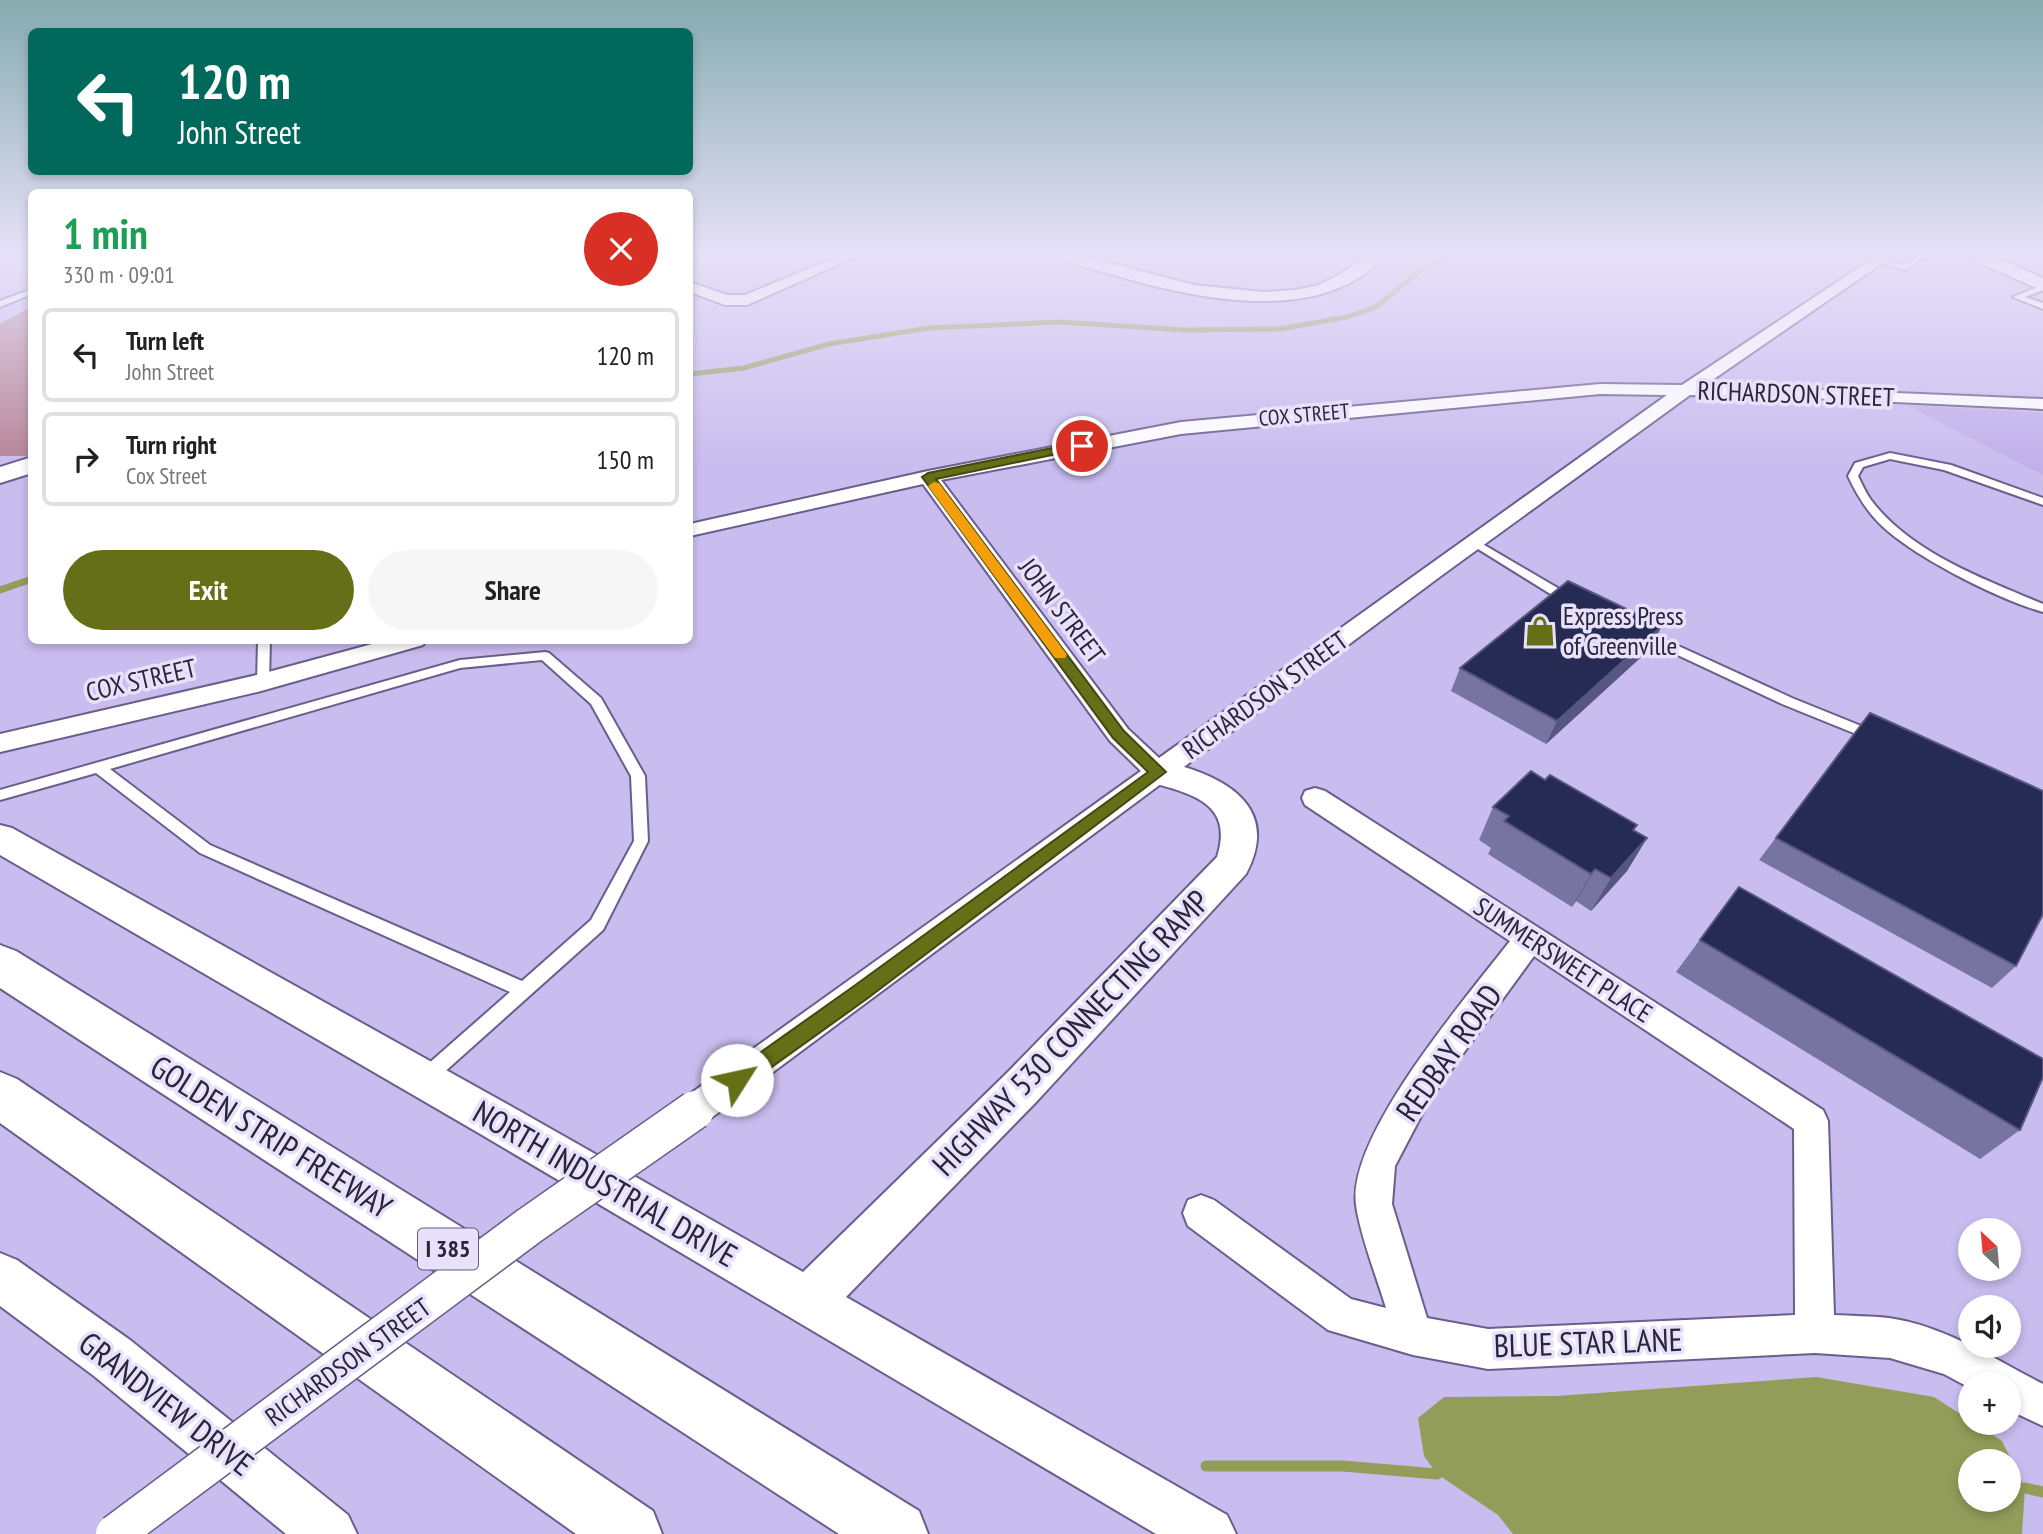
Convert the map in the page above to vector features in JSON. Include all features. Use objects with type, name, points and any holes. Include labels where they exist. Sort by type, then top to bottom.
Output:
[{"type":"highway","name":"GOLDEN STRIP FREEWAY","points":[[0,964],[896,1534]]},
{"type":"highway","points":[[0,1095],[630,1534]]},
{"type":"street","points":[[1686,390],[1781,327]]},
{"type":"street","name":"COX STREET","points":[[693,529],[928,477],[1134,436],[1226,422],[1600,389],[1686,390]]},
{"type":"street","name":"RICHARDSON STREET","points":[[115,1534],[529,1226],[861,992],[1158,772],[1686,390],[1767,391],[2043,404]]},
{"type":"street","points":[[0,476],[28,466]]},
{"type":"street","name":"JOHN STREET","points":[[928,477],[1119,735],[1158,772]]},
{"type":"street","name":"COX STREET","points":[[0,743],[263,683],[401,644]]},
{"type":"street","name":"HIGHWAY 530 CONNECTING RAMP","points":[[807,1302],[1105,1000],[1233,864],[1241,838],[1232,807],[1208,787],[1186,778],[1158,772]]},
{"type":"street","name":"SUMMERSWEET PLACE","points":[[1315,798],[1811,1121],[1815,1334]]},
{"type":"street","name":"NORTH INDUSTRIAL DRIVE","points":[[0,838],[424,1079],[1208,1534]]},
{"type":"street","name":"REDBAY ROAD","points":[[1413,1335],[1374,1204],[1378,1164],[1418,1088],[1530,938]]},
{"type":"street","name":"BLUE STAR LANE","points":[[1201,1213],[1342,1316],[1413,1335],[1488,1349],[1815,1334],[1890,1338],[1952,1357],[1980,1372]]},
{"type":"street","name":"GRANDVIEW DRIVE","points":[[0,1277],[112,1358],[330,1534]]},
{"type":"street","points":[[2021,1394],[2043,1406]]},
{"type":"lane","points":[[2043,502],[1947,467],[1890,456],[1859,465],[1853,476],[1857,492],[1873,512],[1909,541],[1957,571],[2043,608]]},
{"type":"lane","points":[[1474,542],[1581,606]]},
{"type":"lane","points":[[1625,626],[1893,745]]},
{"type":"lane","points":[[263,683],[264,644]]},
{"type":"lane","points":[[0,795],[150,750],[460,664],[545,656],[596,701],[638,776],[641,841],[597,925],[424,1079]]},
{"type":"lane","points":[[98,767],[205,849],[524,990]]},
{"type":"shaded area","points":[[0,327],[28,327],[28,456],[0,456]]},
{"type":"shaded area","points":[[1906,405],[2043,413],[2043,475]]},
{"type":"shaded area","points":[[1816,1377],[1934,1397],[1958,1413],[1958,1435],[1993,1435],[2002,1441],[2006,1449],[1958,1449],[1958,1512],[2021,1512],[2021,1480],[2025,1488],[2022,1534],[1513,1534],[1498,1515],[1437,1474],[1424,1456],[1418,1418],[1444,1397],[1557,1396]]},
{"type":"building","points":[[1568,581],[1662,626],[1557,721],[1460,668]]},
{"type":"building","points":[[1870,713],[2043,791],[2043,914],[2016,966],[1776,838]]},
{"type":"building","points":[[1531,771],[1545,780],[1550,775],[1637,825],[1633,830],[1647,838],[1611,878],[1595,869],[1591,874],[1504,821],[1509,816],[1493,807]]},
{"type":"building","points":[[1739,887],[2043,1059],[2043,1077],[2020,1130],[1700,940]]},
{"type":"waterway","points":[[693,374],[744,368],[829,344],[929,328],[960,327]]},
{"type":"waterway","points":[[1131,327],[1184,330],[1293,327]]},
{"type":"waterway","points":[[0,590],[28,580]]},
{"type":"waterway","points":[[1206,1466],[1343,1466],[1437,1474]]},
{"type":"waterway","points":[[2025,1488],[2043,1492]]},
{"type":"slow traffic","points":[[934,486],[1060,655]]},
{"type":"place","name":"Express Press of Greenville","points":[[1540,631]]},
{"type":"route","points":[[737,1080],[861,992],[1158,772],[1119,735],[928,477],[1082,446]]}]
